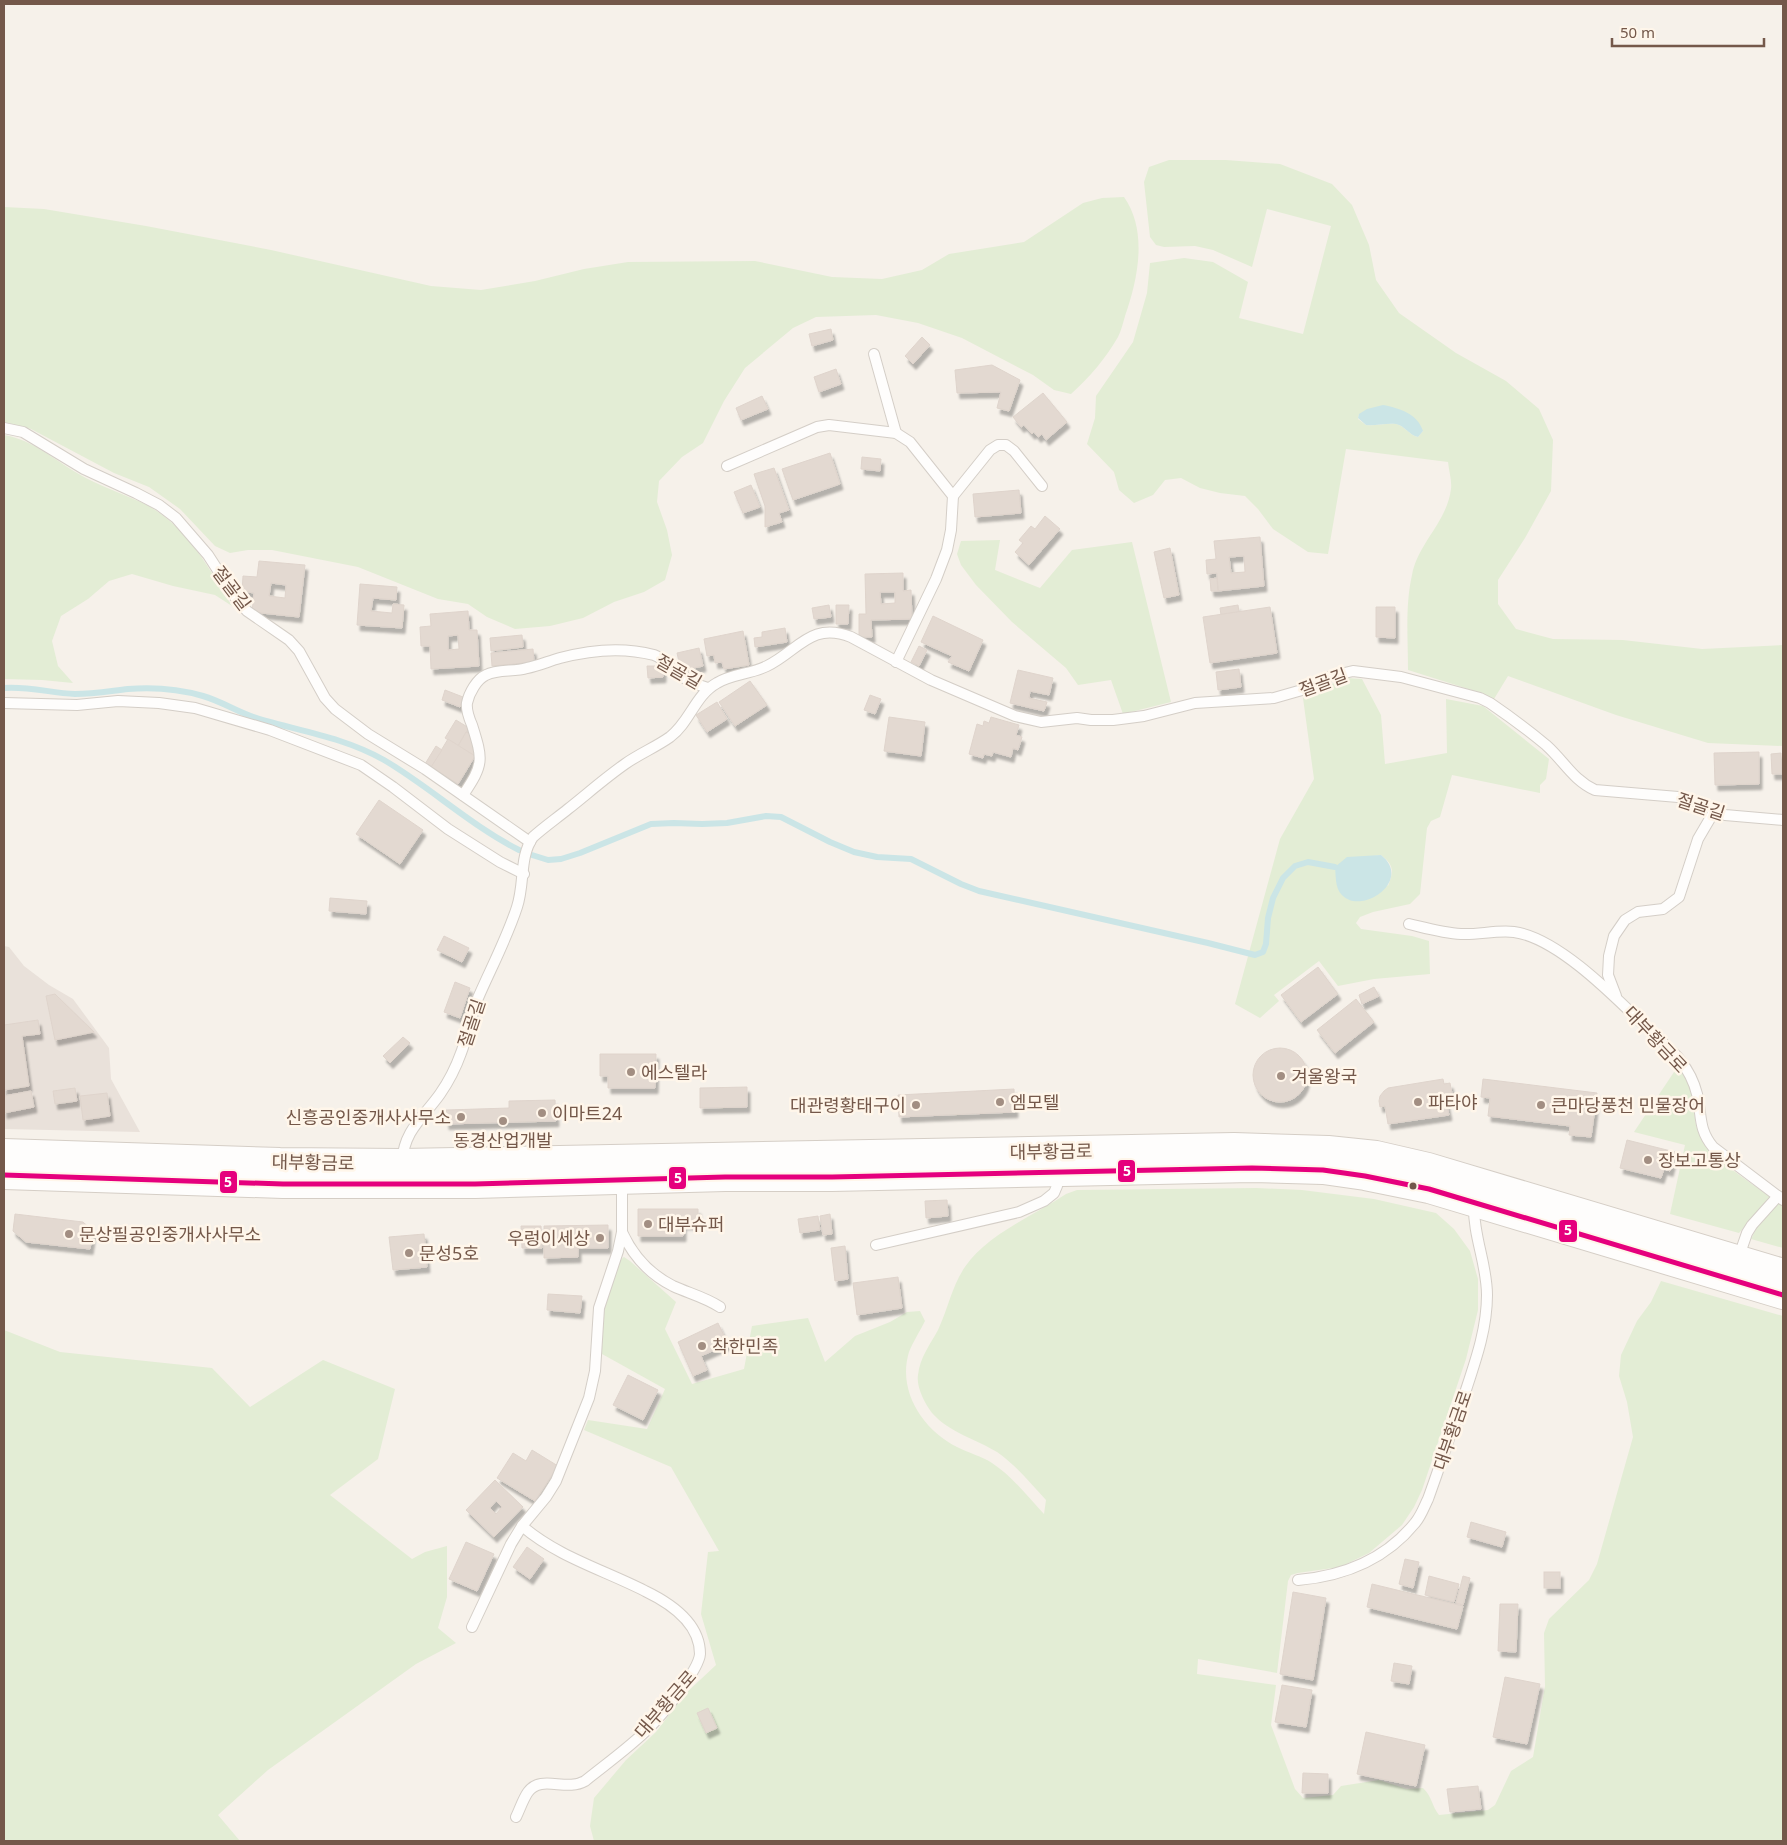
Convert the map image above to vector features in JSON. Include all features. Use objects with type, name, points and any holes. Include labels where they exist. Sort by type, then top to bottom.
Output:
[{"type":"main road","name":"대부황금로","points":[[4,1153],[270,1162],[402,1174],[475,1184],[622,1169],[829,1156],[1287,1147],[1376,1155],[1428,1166],[1475,1191]]},
{"type":"main road","name":"대부황금로","points":[[622,1169],[1057,1171],[1252,1168],[1323,1170],[1396,1182],[1475,1191],[1735,1269],[1783,1294]]},
{"type":"main road","name":"대부황금로","points":[[4,1175],[283,1184],[402,1174]]},
{"type":"main road","name":"대부황금로","points":[[1735,1269],[1783,1272]]},
{"type":"lane","points":[[874,354],[896,432]]},
{"type":"lane","points":[[728,466],[817,427],[829,424],[896,432],[910,442],[953,496]]},
{"type":"lane","name":"절골길","points":[[4,428],[24,432],[84,468],[159,505],[176,518],[208,555],[237,600],[247,611],[290,640],[299,652],[325,698],[335,709],[368,734],[463,795],[530,842]]},
{"type":"lane","points":[[896,662],[936,579],[947,550],[951,530],[953,496],[990,450],[998,445],[1006,445],[1014,451],[1042,486]]},
{"type":"lane","name":"절골길","points":[[402,1174],[407,1136],[440,1094],[462,1051],[477,1000],[516,910],[522,891],[525,854],[530,842],[540,830],[605,779],[671,736],[680,728],[708,688],[718,682],[766,666],[807,638],[822,632],[840,633],[851,637],[931,680],[1016,716],[1041,722],[1077,718],[1114,720],[1144,716],[1196,703],[1274,698],[1302,690],[1324,678],[1339,673],[1353,671],[1384,674],[1480,698],[1490,703],[1546,746],[1574,778],[1594,790],[1678,797],[1701,803],[1725,815],[1783,820]]},
{"type":"lane","name":"절골길","points":[[463,795],[480,766],[481,756],[468,715],[467,704],[476,684],[485,675],[525,669],[577,654],[599,651],[636,651],[657,656],[668,663],[675,672],[684,678],[708,688]]},
{"type":"lane","points":[[4,703],[77,705],[118,701],[159,703],[195,708],[270,730],[361,764],[448,829],[500,862],[524,874]]},
{"type":"lane","name":"대부황금로","points":[[1616,997],[1608,975],[1608,956],[1614,936],[1625,920],[1638,912],[1663,909],[1679,897],[1698,839],[1715,810]]},
{"type":"lane","name":"대부황금로","points":[[1409,924],[1461,934],[1515,932],[1532,938],[1558,952],[1584,970],[1616,997],[1680,1059],[1690,1075],[1697,1094],[1704,1137],[1713,1147],[1781,1198],[1752,1225],[1747,1233],[1735,1269]]},
{"type":"lane","points":[[472,1627],[510,1544],[556,1481],[589,1398],[596,1371],[600,1308],[622,1232],[622,1169]]},
{"type":"lane","points":[[876,1245],[1019,1212],[1044,1201],[1054,1193],[1057,1186],[1057,1171]]},
{"type":"lane","name":"대부황금로","points":[[1298,1580],[1334,1575],[1368,1561],[1402,1536],[1416,1522],[1428,1499],[1478,1354],[1486,1318],[1487,1295],[1485,1275],[1474,1228],[1475,1191]]},
{"type":"lane","points":[[622,1232],[628,1246],[638,1260],[652,1272],[673,1286],[710,1300],[720,1307]]},
{"type":"lane","name":"대부황금로","points":[[516,1817],[529,1791],[536,1785],[544,1782],[568,1786],[577,1785],[585,1781],[649,1728],[689,1679],[697,1666],[700,1655],[699,1642],[694,1631],[677,1611],[646,1591],[553,1548],[534,1537],[522,1526]]},
{"type":"shaded area","points":[[4,946],[9,947],[24,966],[49,985],[73,999],[109,1048],[111,1079],[140,1132],[4,1129]]},
{"type":"green space","points":[[1169,160],[1226,160],[1280,164],[1332,184],[1352,205],[1369,245],[1376,280],[1399,313],[1456,353],[1506,381],[1539,409],[1553,440],[1551,491],[1525,538],[1498,580],[1498,604],[1516,629],[1553,639],[1623,640],[1702,649],[1783,645],[1783,746],[1708,743],[1616,715],[1508,676],[1494,699],[1478,692],[1408,670],[1407,634],[1412,575],[1415,563],[1444,512],[1448,501],[1451,479],[1448,462],[1346,449],[1328,554],[1308,552],[1273,529],[1258,509],[1245,496],[1200,488],[1181,478],[1165,480],[1153,495],[1134,503],[1119,490],[1114,472],[1087,444],[1095,418],[1096,396],[1133,342],[1147,293],[1150,263],[1184,258],[1213,262],[1248,282],[1239,318],[1303,334],[1331,226],[1267,209],[1252,267],[1213,250],[1195,246],[1164,247],[1156,245],[1150,237],[1144,182],[1149,167]],"holes":[[[1359,414],[1423,431],[1418,437],[1396,424],[1366,425],[1358,419]]]},
{"type":"green space","points":[[1124,197],[1136,225],[1138,240],[1137,271],[1130,302],[1118,337],[1108,353],[1071,394],[1054,390],[1033,375],[962,338],[918,323],[876,315],[816,317],[793,328],[745,368],[724,401],[703,443],[682,457],[659,481],[657,502],[667,530],[672,555],[665,580],[644,592],[614,602],[583,618],[550,626],[515,629],[487,617],[468,604],[438,599],[358,567],[272,550],[248,550],[230,553],[215,546],[180,509],[149,487],[114,473],[31,429],[4,422],[4,207],[44,209],[146,226],[271,250],[431,286],[481,290],[628,262],[755,261],[832,277],[882,279],[922,270],[949,254],[1024,242],[1083,203],[1102,198]]},
{"type":"green space","points":[[4,435],[14,437],[34,446],[85,478],[147,505],[161,514],[174,525],[196,550],[232,606],[215,595],[173,586],[132,574],[109,581],[88,599],[61,616],[52,641],[58,666],[73,683],[4,679]]},
{"type":"green space","points":[[1000,540],[995,570],[1040,588],[1072,550],[1132,542],[1171,702],[1123,714],[1111,680],[1078,685],[1066,668],[1012,622],[976,585],[961,565],[957,554],[961,541]]},
{"type":"green space","points":[[1347,678],[1362,679],[1381,715],[1385,764],[1447,753],[1446,699],[1483,706],[1549,759],[1546,779],[1540,785],[1540,793],[1452,775],[1440,817],[1431,821],[1427,828],[1420,894],[1410,904],[1373,912],[1360,917],[1356,923],[1361,929],[1412,936],[1429,941],[1430,974],[1374,979],[1338,986],[1319,961],[1274,995],[1279,1001],[1260,1018],[1235,1004],[1280,839],[1314,779],[1303,698],[1319,689]],"holes":[[[1381,855],[1391,865],[1392,869],[1388,886],[1367,857]]]},
{"type":"green space","points":[[1678,1066],[1690,1086],[1697,1129],[1704,1143],[1721,1160],[1770,1197],[1739,1233],[1670,1214],[1685,1145],[1634,1132]]},
{"type":"green space","points":[[1256,1188],[1302,1190],[1374,1199],[1436,1213],[1454,1229],[1470,1251],[1478,1279],[1478,1310],[1466,1359],[1422,1490],[1402,1525],[1369,1553],[1340,1567],[1291,1575],[1288,1581],[1277,1673],[1198,1659],[1197,1674],[1276,1685],[1271,1725],[1295,1789],[1303,1798],[1333,1795],[1341,1786],[1379,1780],[1407,1789],[1423,1788],[1439,1815],[1488,1810],[1495,1805],[1511,1771],[1533,1757],[1545,1686],[1544,1633],[1549,1619],[1589,1580],[1597,1564],[1633,1437],[1627,1402],[1619,1376],[1621,1355],[1637,1321],[1651,1302],[1661,1281],[1783,1316],[1783,1841],[594,1841],[590,1826],[594,1798],[626,1760],[656,1732],[685,1694],[716,1665],[701,1614],[708,1552],[719,1551],[671,1467],[584,1430],[588,1420],[647,1429],[665,1389],[602,1354],[602,1319],[607,1295],[612,1276],[624,1257],[676,1302],[665,1329],[692,1384],[744,1369],[752,1326],[808,1318],[825,1362],[855,1336],[890,1322],[907,1312],[920,1311],[925,1321],[909,1352],[906,1367],[910,1395],[916,1408],[933,1430],[945,1440],[999,1468],[1020,1487],[1044,1514],[1046,1500],[1017,1469],[997,1452],[955,1431],[939,1420],[929,1409],[920,1390],[918,1380],[921,1362],[938,1330],[965,1266],[983,1247],[1002,1232],[1066,1194],[1077,1190]]},
{"type":"green space","points":[[1779,1202],[1783,1205],[1783,1248],[1751,1239],[1758,1225]]},
{"type":"green space","points":[[4,1330],[60,1352],[212,1368],[250,1407],[323,1360],[395,1389],[378,1459],[330,1495],[412,1559],[425,1552],[447,1546],[447,1597],[438,1628],[456,1643],[416,1664],[268,1770],[218,1815],[240,1841],[4,1841]]},
{"type":"water","points":[[1383,405],[1401,410],[1412,416],[1421,425],[1423,431],[1418,437],[1396,424],[1366,425],[1358,418],[1359,414],[1367,409]]},
{"type":"water","points":[[1381,855],[1390,865],[1391,875],[1388,885],[1380,893],[1371,899],[1360,901],[1350,900],[1341,894],[1337,885],[1335,867],[1347,857]]},
{"type":"building","points":[[831,329],[833,340],[812,346],[809,334]]},
{"type":"building","points":[[922,337],[930,345],[913,364],[905,356]]},
{"type":"building","points":[[992,365],[1020,380],[1009,411],[997,408],[1001,392],[957,393],[955,370]]},
{"type":"building","points":[[836,369],[841,384],[819,392],[814,377]]},
{"type":"building","points":[[1043,393],[1067,422],[1046,440],[1042,434],[1038,437],[1034,432],[1032,434],[1024,425],[1021,427],[1013,417]]},
{"type":"building","points":[[762,396],[768,409],[741,420],[736,408]]},
{"type":"building","points":[[830,453],[840,484],[793,500],[782,469]]},
{"type":"building","points":[[862,457],[881,459],[880,471],[861,469]]},
{"type":"building","points":[[774,468],[789,510],[779,513],[782,522],[765,527],[765,506],[754,474]]},
{"type":"building","points":[[751,485],[760,507],[743,513],[734,492]]},
{"type":"building","points":[[1019,490],[1021,513],[975,517],[973,494]]},
{"type":"building","points":[[1045,516],[1060,529],[1029,565],[1015,552],[1023,543],[1019,540],[1031,526],[1035,529]]},
{"type":"building","points":[[1260,537],[1264,586],[1218,591],[1217,573],[1207,574],[1206,560],[1216,559],[1214,541]],"holes":[[[1244,556],[1245,572],[1231,573],[1229,557]]]},
{"type":"building","points":[[1170,548],[1179,595],[1164,598],[1154,552]]},
{"type":"building","points":[[259,561],[305,565],[299,617],[252,612],[254,593],[242,591],[243,576],[257,577]],"holes":[[[271,583],[286,585],[285,598],[269,596]]]},
{"type":"building","points":[[903,573],[903,591],[911,590],[912,619],[871,620],[872,637],[859,637],[859,614],[866,614],[865,574]],"holes":[[[880,592],[895,592],[895,603],[881,604]]]},
{"type":"building","points":[[1217,578],[1218,591],[1211,591],[1210,579]]},
{"type":"building","points":[[360,584],[397,587],[396,600],[373,598],[371,611],[392,613],[393,604],[404,605],[402,628],[357,625]]},
{"type":"building","points":[[829,605],[831,617],[814,619],[812,608]]},
{"type":"building","points":[[836,605],[849,605],[848,624],[836,624]]},
{"type":"building","points":[[1238,605],[1239,612],[1221,615],[1220,608]]},
{"type":"building","points":[[1270,607],[1277,653],[1210,663],[1203,617]]},
{"type":"building","points":[[1376,607],[1395,607],[1395,638],[1376,637]]},
{"type":"building","points":[[468,611],[469,630],[477,630],[479,666],[431,669],[430,646],[421,646],[420,627],[431,626],[430,614]],"holes":[[[458,635],[459,649],[448,650],[448,636]]]},
{"type":"building","points":[[933,616],[983,640],[969,671],[948,662],[952,656],[921,642]]},
{"type":"building","points":[[785,628],[787,642],[755,647],[754,638],[762,637],[762,632]]},
{"type":"building","points":[[743,631],[749,665],[724,669],[722,662],[715,663],[714,655],[707,656],[704,639]]},
{"type":"building","points":[[522,635],[523,647],[491,651],[490,638]]},
{"type":"building","points":[[919,646],[927,650],[919,666],[911,662]]},
{"type":"building","points":[[699,648],[703,666],[681,671],[677,653]]},
{"type":"building","points":[[533,649],[534,662],[492,666],[491,653]]},
{"type":"building","points":[[647,666],[663,666],[663,677],[648,678]]},
{"type":"building","points":[[1239,669],[1241,687],[1218,690],[1216,672]]},
{"type":"building","points":[[1018,670],[1053,678],[1049,695],[1030,691],[1029,698],[1047,702],[1044,711],[1010,703]]},
{"type":"building","points":[[750,681],[767,705],[735,726],[719,702]]},
{"type":"building","points":[[445,690],[463,697],[460,707],[442,700]]},
{"type":"building","points":[[870,695],[881,699],[875,714],[864,710]]},
{"type":"building","points":[[717,702],[727,719],[707,732],[696,715]]},
{"type":"building","points":[[889,717],[925,722],[921,756],[884,751]]},
{"type":"building","points":[[991,717],[1019,725],[1016,735],[1022,737],[1018,750],[1013,748],[1011,757],[993,752],[992,756],[984,754],[983,758],[969,754],[977,724],[983,726],[984,721],[989,723]]},
{"type":"building","points":[[456,720],[469,728],[458,746],[445,738]]},
{"type":"building","points":[[466,732],[471,734],[475,756],[458,746]]},
{"type":"building","points":[[448,739],[475,756],[458,784],[431,767]]},
{"type":"building","points":[[436,746],[442,750],[431,767],[425,764]]},
{"type":"building","points":[[1759,752],[1759,784],[1715,785],[1714,753]]},
{"type":"building","points":[[1781,753],[1782,774],[1772,774],[1771,754]]},
{"type":"building","points":[[379,800],[423,830],[400,864],[356,834]]},
{"type":"building","points":[[330,898],[367,901],[366,914],[329,911]]},
{"type":"building","points":[[444,936],[469,948],[462,962],[437,950]]},
{"type":"building","points":[[1318,967],[1338,994],[1301,1022],[1281,995]]},
{"type":"building","points":[[455,982],[470,988],[460,1018],[444,1012]]},
{"type":"building","points":[[1374,987],[1379,996],[1362,1004],[1359,995]]},
{"type":"building","points":[[55,994],[94,1032],[55,1040],[46,996]]},
{"type":"building","points":[[1356,999],[1374,1022],[1335,1053],[1317,1030]]},
{"type":"building","points":[[38,1020],[40,1034],[22,1036],[29,1086],[4,1090],[4,1025]]},
{"type":"building","points":[[403,1037],[410,1043],[390,1063],[383,1056]]},
{"type":"building","points":[[1275,1048],[1285,1048],[1295,1052],[1303,1060],[1307,1075],[1303,1090],[1295,1098],[1285,1102],[1275,1102],[1265,1098],[1257,1090],[1253,1080],[1253,1070],[1257,1060],[1265,1052]]},
{"type":"building","points":[[600,1054],[656,1054],[655,1088],[608,1088],[608,1076],[600,1076]]},
{"type":"building","points":[[1443,1079],[1444,1084],[1450,1083],[1453,1099],[1446,1101],[1449,1115],[1388,1124],[1385,1106],[1380,1107],[1379,1101],[1384,1091],[1388,1088]]},
{"type":"building","points":[[1483,1079],[1597,1093],[1591,1137],[1569,1135],[1570,1126],[1488,1116],[1490,1098],[1481,1097]]},
{"type":"building","points":[[747,1087],[747,1107],[700,1108],[700,1088]]},
{"type":"building","points":[[75,1088],[77,1101],[55,1104],[53,1091]]},
{"type":"building","points":[[1014,1089],[1015,1112],[899,1117],[898,1095]]},
{"type":"building","points":[[31,1091],[34,1107],[4,1113],[4,1096]]},
{"type":"building","points":[[107,1093],[110,1116],[83,1120],[80,1096]]},
{"type":"building","points":[[555,1100],[556,1121],[446,1124],[446,1110],[509,1108],[509,1101]]},
{"type":"building","points":[[1627,1140],[1675,1152],[1670,1171],[1664,1169],[1661,1178],[1620,1168]]},
{"type":"building","points":[[947,1200],[948,1216],[926,1218],[925,1201]]},
{"type":"building","points":[[638,1209],[698,1209],[698,1224],[683,1224],[683,1236],[638,1236]]},
{"type":"building","points":[[15,1214],[83,1222],[93,1231],[90,1249],[26,1242],[13,1231]]},
{"type":"building","points":[[830,1214],[832,1234],[823,1235],[820,1216]]},
{"type":"building","points":[[818,1216],[820,1230],[800,1233],[798,1219]]},
{"type":"building","points":[[608,1225],[608,1248],[578,1248],[578,1257],[544,1258],[544,1226]]},
{"type":"building","points":[[521,1226],[541,1226],[542,1248],[522,1248]]},
{"type":"building","points":[[424,1234],[427,1267],[393,1270],[389,1237]]},
{"type":"building","points":[[845,1246],[848,1279],[835,1281],[831,1248]]},
{"type":"building","points":[[898,1277],[902,1308],[857,1315],[853,1283]]},
{"type":"building","points":[[548,1294],[582,1296],[580,1313],[547,1310]]},
{"type":"building","points":[[718,1323],[728,1344],[701,1356],[707,1370],[693,1376],[678,1342]]},
{"type":"building","points":[[628,1375],[658,1390],[643,1420],[613,1405]]},
{"type":"building","points":[[532,1450],[558,1466],[535,1501],[497,1478],[513,1453],[526,1461]]},
{"type":"building","points":[[495,1480],[523,1507],[494,1537],[466,1510]],"holes":[[[496,1501],[502,1507],[496,1514],[490,1508]]]},
{"type":"building","points":[[1471,1522],[1506,1532],[1502,1547],[1467,1537]]},
{"type":"building","points":[[466,1542],[494,1554],[477,1591],[449,1579]]},
{"type":"building","points":[[527,1547],[544,1559],[530,1579],[513,1567]]},
{"type":"building","points":[[1405,1559],[1419,1562],[1413,1588],[1399,1584]]},
{"type":"building","points":[[1544,1572],[1560,1572],[1560,1588],[1544,1588]]},
{"type":"building","points":[[1429,1576],[1459,1584],[1454,1602],[1425,1595]]},
{"type":"building","points":[[1463,1576],[1470,1578],[1463,1605],[1456,1603]]},
{"type":"building","points":[[1372,1584],[1463,1606],[1457,1629],[1367,1607]]},
{"type":"building","points":[[1293,1592],[1326,1598],[1313,1680],[1280,1674]]},
{"type":"building","points":[[1500,1604],[1518,1604],[1516,1652],[1498,1651]]},
{"type":"building","points":[[1394,1663],[1412,1666],[1409,1684],[1391,1681]]},
{"type":"building","points":[[1505,1677],[1540,1684],[1527,1744],[1493,1737]]},
{"type":"building","points":[[1282,1685],[1312,1690],[1306,1727],[1275,1722]]},
{"type":"building","points":[[708,1708],[717,1728],[706,1733],[697,1713]]},
{"type":"building","points":[[1366,1732],[1425,1745],[1416,1786],[1357,1774]]},
{"type":"building","points":[[1303,1773],[1328,1774],[1328,1793],[1302,1793]]},
{"type":"building","points":[[1478,1786],[1481,1809],[1450,1812],[1447,1789]]},
{"type":"waterway","points":[[4,688],[22,688],[75,694],[156,688],[203,696],[258,719],[326,737],[370,753],[401,771],[484,829],[519,850]]},
{"type":"waterway","points":[[532,855],[548,860],[561,859],[651,824],[727,823],[766,816],[781,817],[854,852],[877,857],[911,859],[979,891],[1255,955],[1263,952],[1266,944],[1268,918],[1273,898],[1283,878],[1295,866],[1308,862],[1335,867]]},
{"type":"transit line","name":"5","points":[[4,1175],[283,1184],[475,1184],[725,1177],[832,1177],[1252,1168],[1323,1170],[1365,1176],[1429,1189],[1783,1295]]},
{"type":"place","name":"에스텔라","points":[[631,1072]]},
{"type":"place","name":"겨울왕국","points":[[1281,1076]]},
{"type":"place","name":"엠모텔","points":[[1000,1102]]},
{"type":"place","name":"파타야","points":[[1418,1102]]},
{"type":"place","name":"대관령황태구이","points":[[916,1105]]},
{"type":"place","name":"큰마당풍천 민물장어","points":[[1541,1105]]},
{"type":"place","name":"이마트24","points":[[542,1113]]},
{"type":"place","name":"신흥공인중개사사무소","points":[[461,1117]]},
{"type":"place","name":"동경산업개발","points":[[503,1121]]},
{"type":"place","name":"장보고통상","points":[[1648,1160]]},
{"type":"place","name":"대부슈퍼","points":[[648,1224]]},
{"type":"place","name":"문상필공인중개사사무소","points":[[69,1234]]},
{"type":"place","name":"우렁이세상","points":[[600,1238]]},
{"type":"place","name":"문성5호","points":[[409,1253]]},
{"type":"place","name":"착한민족","points":[[702,1346]]}]
